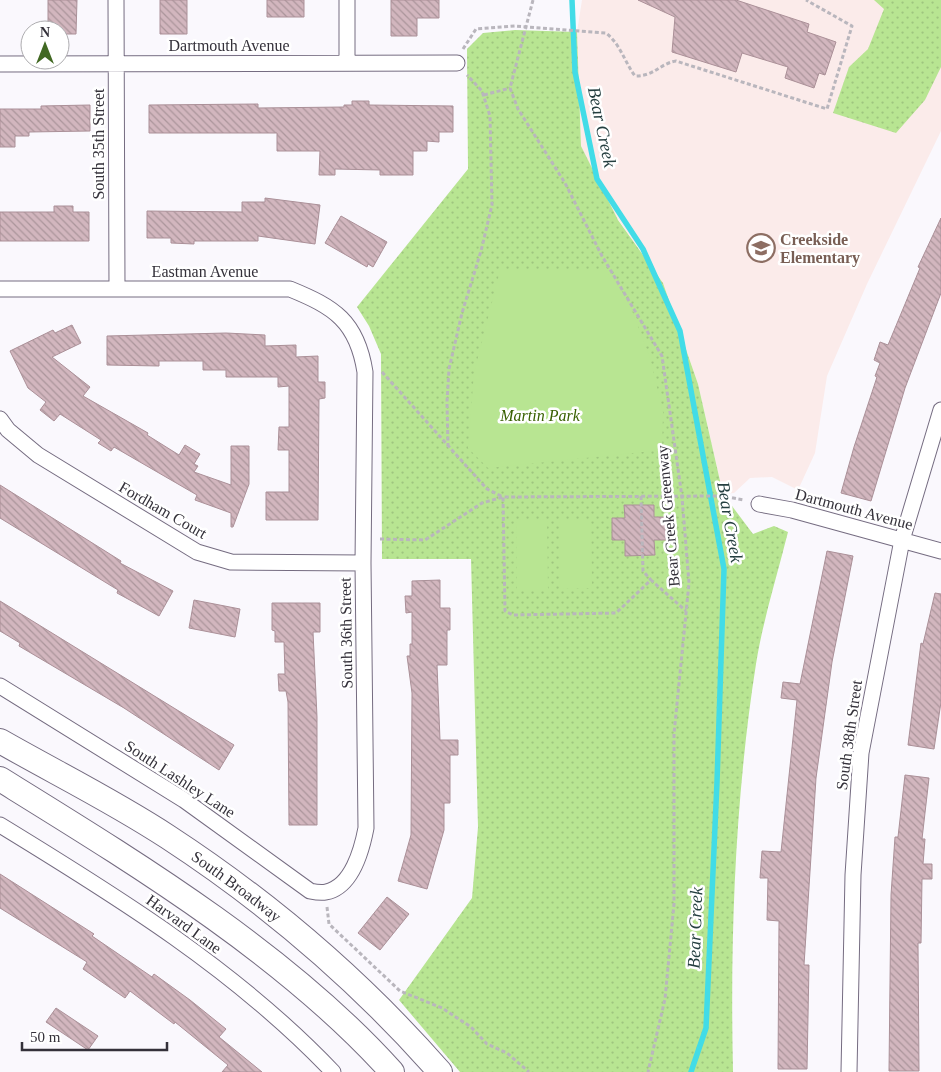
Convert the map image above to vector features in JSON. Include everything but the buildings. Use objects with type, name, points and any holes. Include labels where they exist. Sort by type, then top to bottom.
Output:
[{"type":"main road","name":"South Broadway","points":[[0,741],[167,836],[232,882],[303,937],[370,997],[440,1072]]},
{"type":"main road","points":[[0,779],[172,888],[258,952],[320,1002],[392,1072]]},
{"type":"street","name":"South 35th Street","points":[[116,0],[116,288]]},
{"type":"street","points":[[347,0],[347,62]]},
{"type":"street","name":"Dartmouth Avenue","points":[[0,64],[457,62]]},
{"type":"street","name":"Eastman Avenue","points":[[0,289],[290,289],[324,303],[339,316],[351,330],[362,354],[364,372]]},
{"type":"street","name":"South 36th Street","points":[[325,893],[340,886],[361,852],[366,828],[363,563],[364,372]]},
{"type":"street","name":"South 38th Street","points":[[849,1072],[853,875],[862,753],[902,540],[941,410]]},
{"type":"street","name":"Fordham Court","points":[[0,419],[8,430],[38,455],[197,552],[231,562],[363,563]]},
{"type":"street","name":"Dartmouth Avenue","points":[[758,504],[792,510],[941,550]]},
{"type":"street","name":"South Lashley Lane","points":[[0,686],[184,800],[310,891],[325,893]]},
{"type":"street","name":"Harvard Lane","points":[[0,824],[145,916],[226,976],[313,1051],[333,1072]]},
{"type":"path","points":[[484,95],[510,88],[533,0]]},
{"type":"path","points":[[448,447],[447,402],[449,370],[462,313],[481,251],[492,205],[490,116],[484,95],[457,62],[465,45],[476,29],[515,26],[606,33],[617,42],[628,66],[635,76],[654,74],[668,62],[676,61],[827,109],[852,26],[806,0]]},
{"type":"path","name":"Bear Creek Greenway","points":[[510,88],[518,109],[565,183],[602,256],[662,356],[682,497],[689,583],[674,734],[674,904],[665,999],[648,1072]]},
{"type":"path","points":[[364,372],[383,372],[487,489],[503,497]]},
{"type":"path","points":[[641,496],[643,571],[686,612]]},
{"type":"path","points":[[363,539],[425,540],[482,503],[503,497],[722,496],[758,504]]},
{"type":"path","points":[[503,497],[505,612],[513,615],[616,613],[651,580]]},
{"type":"path","points":[[325,893],[329,924],[400,991],[442,1008],[471,1027],[487,1044],[507,1053],[529,1072]]},
{"type":"shaded area","name":"Creekside Elementary","points":[[582,0],[941,0],[941,131],[867,284],[827,376],[815,453],[798,490],[772,477],[750,478],[734,493],[723,494],[698,384],[663,283],[613,212],[581,146],[577,32]]},
{"type":"green space","points":[[874,0],[941,0],[941,67],[925,100],[896,133],[833,113],[849,67],[868,49],[884,9]]},
{"type":"green space","name":"Martin Park","points":[[515,30],[577,32],[581,146],[618,220],[663,283],[698,384],[723,494],[753,534],[774,526],[788,532],[759,648],[743,765],[733,919],[733,1072],[460,1072],[399,1000],[472,898],[478,827],[471,559],[382,559],[381,354],[369,326],[357,307],[468,169],[467,49],[483,33]]},
{"type":"green space","points":[[500,271],[604,271],[618,284],[631,308],[650,358],[663,412],[662,450],[488,468],[468,448],[474,373]]},
{"type":"green space","points":[[547,519],[548,589],[517,589],[516,520]]},
{"type":"green space","points":[[591,519],[592,588],[560,589],[559,520]]},
{"type":"waterway","name":"Bear Creek","points":[[572,0],[575,72],[597,179],[643,249],[680,331],[724,569],[706,1028],[691,1072]]},
{"type":"place","name":"Creekside Elementary","points":[[761,248]]}]
